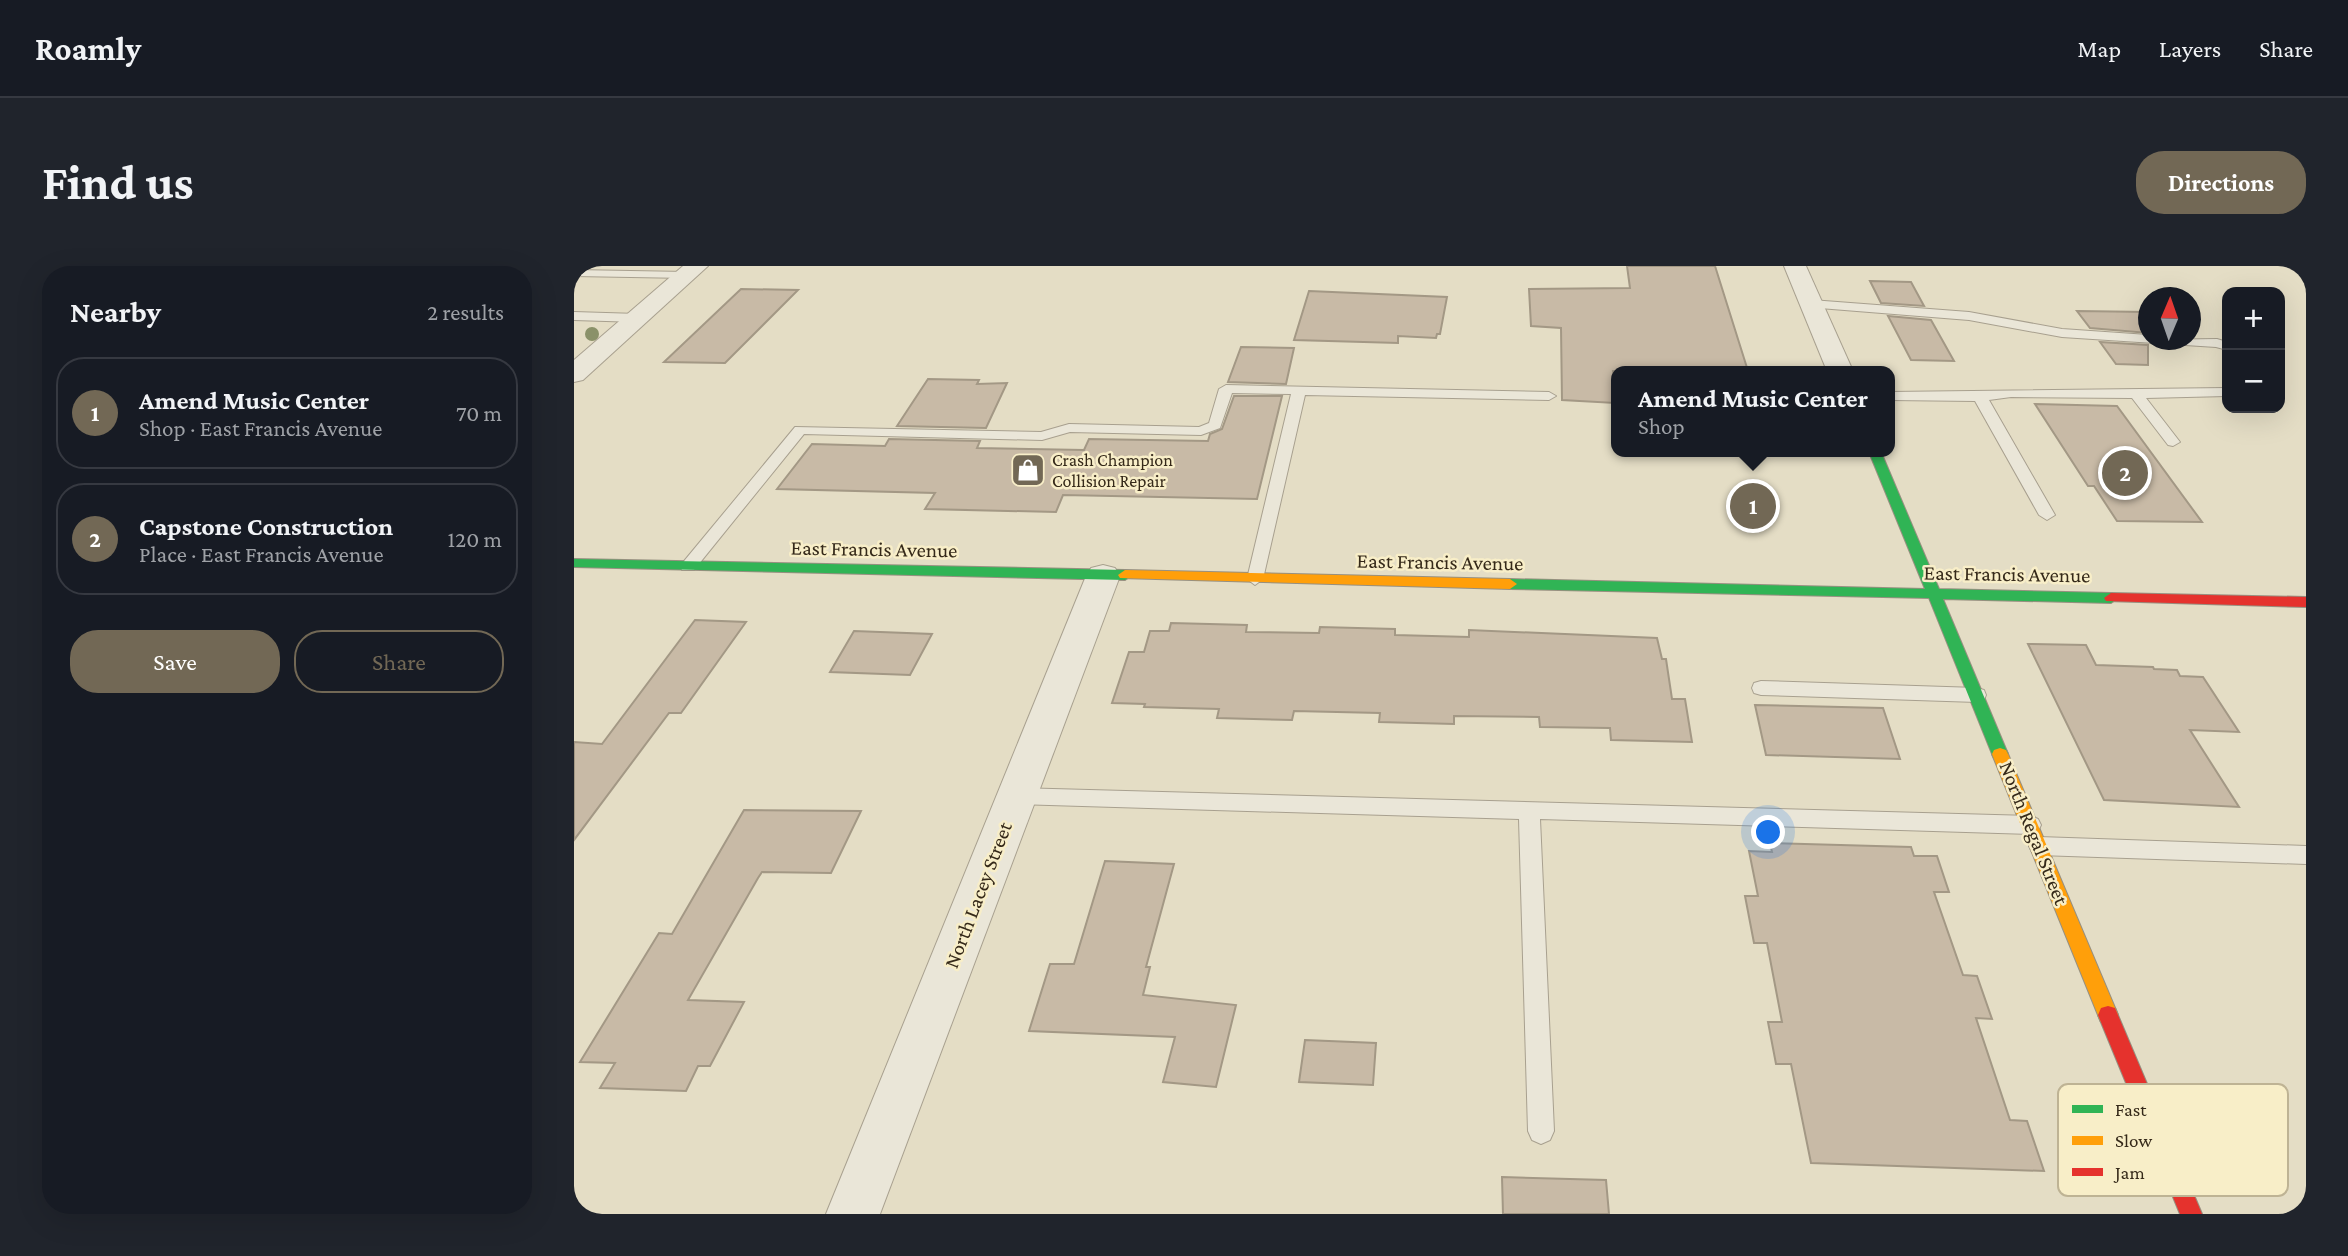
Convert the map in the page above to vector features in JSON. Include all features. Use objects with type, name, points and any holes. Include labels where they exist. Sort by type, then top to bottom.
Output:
[{"type":"main road","name":"North Regal Street","points":[[1877,457],[2137,1084]]},
{"type":"main road","name":"East Francis Avenue","points":[[574,563],[2306,602]]},
{"type":"main road","name":"North Regal Street","points":[[2184,1196],[2191,1214]]},
{"type":"street","points":[[1795,266],[1838,366]]},
{"type":"street","points":[[574,374],[692,270]]},
{"type":"street","name":"North Lacey Street","points":[[853,1214],[1103,576]]},
{"type":"lane","points":[[574,273],[692,270]]},
{"type":"lane","points":[[1811,304],[1969,316],[2062,333],[2138,338]]},
{"type":"lane","points":[[574,316],[638,318]]},
{"type":"lane","points":[[2201,344],[2222,346]]},
{"type":"lane","points":[[688,566],[800,430],[1042,436],[1069,428],[1201,431],[1215,425],[1226,389],[1549,396]]},
{"type":"lane","points":[[1255,579],[1299,390]]},
{"type":"lane","points":[[1895,396],[2222,392]]},
{"type":"lane","points":[[2136,394],[2173,442]]},
{"type":"lane","points":[[1980,397],[2047,515]]},
{"type":"lane","points":[[1761,688],[1977,695]]},
{"type":"lane","points":[[1016,796],[2031,825]]},
{"type":"lane","points":[[1529,811],[1541,1131]]},
{"type":"lane","points":[[2039,846],[2306,855]]},
{"type":"building","points":[[1627,266],[1715,266],[1746,366],[1611,366],[1611,403],[1562,400],[1561,328],[1531,326],[1529,289],[1630,288]]},
{"type":"building","points":[[1870,281],[1911,282],[1924,306],[1881,303]]},
{"type":"building","points":[[741,289],[798,290],[725,363],[664,362]]},
{"type":"building","points":[[1309,291],[1447,297],[1440,334],[1437,334],[1436,338],[1398,336],[1398,343],[1294,340]]},
{"type":"building","points":[[2077,311],[2138,312],[2138,332],[2090,328]]},
{"type":"building","points":[[1888,316],[1931,320],[1954,361],[1911,360]]},
{"type":"building","points":[[2100,342],[2138,344],[2138,350],[2148,350],[2148,365],[2116,364]]},
{"type":"building","points":[[1241,347],[1294,348],[1286,384],[1228,382]]},
{"type":"building","points":[[928,379],[979,380],[977,384],[1007,383],[986,428],[897,426]]},
{"type":"building","name":"Crash Champion Collision Repair","points":[[1234,396],[1282,396],[1257,499],[1063,495],[1056,512],[925,509],[935,493],[777,489],[812,444],[885,446],[889,439],[980,441],[977,448],[1084,450],[1089,439],[1208,441],[1210,434],[1222,429]]},
{"type":"building","points":[[2035,404],[2117,406],[2202,522],[2117,521],[2094,486],[2088,486]]},
{"type":"building","points":[[695,620],[746,622],[681,713],[669,713],[574,840],[574,742],[602,744]]},
{"type":"building","points":[[1171,623],[1247,625],[1246,632],[1319,633],[1320,627],[1395,629],[1395,635],[1469,637],[1469,630],[1657,638],[1662,659],[1666,659],[1672,699],[1685,699],[1692,742],[1611,740],[1610,728],[1540,727],[1539,717],[1454,716],[1454,724],[1379,722],[1380,713],[1294,711],[1292,720],[1217,718],[1219,709],[1144,707],[1145,704],[1112,703],[1129,652],[1144,652],[1150,631],[1169,631]]},
{"type":"building","points":[[854,631],[932,634],[910,675],[830,672]]},
{"type":"building","points":[[2028,644],[2086,645],[2096,665],[2153,667],[2177,670],[2180,676],[2203,677],[2239,732],[2190,730],[2239,807],[2104,800]]},
{"type":"building","points":[[1755,705],[1883,708],[1900,759],[1766,755]]},
{"type":"building","points":[[744,810],[861,811],[831,873],[762,872],[758,878],[688,1000],[744,1002],[710,1066],[698,1066],[686,1091],[600,1088],[615,1063],[580,1062],[659,933],[672,934]]},
{"type":"building","points":[[1770,843],[1911,847],[1914,856],[1937,856],[1949,892],[1934,892],[1963,975],[1977,976],[1992,1019],[1976,1018],[2010,1120],[2027,1121],[2044,1171],[1811,1163],[1791,1064],[1776,1064],[1768,1022],[1782,1022],[1767,943],[1754,943],[1745,896],[1758,896],[1749,851],[1772,852]]},
{"type":"building","points":[[1105,861],[1174,864],[1146,967],[1150,967],[1143,995],[1236,1005],[1216,1087],[1163,1082],[1175,1037],[1029,1031],[1050,964],[1074,964]]},
{"type":"building","points":[[1305,1040],[1376,1043],[1373,1085],[1299,1082]]},
{"type":"building","points":[[1502,1177],[1606,1180],[1609,1214],[1503,1214]]},
{"type":"traffic: fast","points":[[1877,457],[2000,754]]},
{"type":"traffic: fast","points":[[574,563],[1125,575]]},
{"type":"traffic: fast","points":[[1510,584],[2111,598]]},
{"type":"traffic: slow","points":[[1125,575],[1510,584]]},
{"type":"traffic: slow","points":[[2000,754],[2108,1015]]},
{"type":"traffic: jam","points":[[2111,598],[2306,602]]},
{"type":"traffic: jam","points":[[2108,1015],[2137,1084]]},
{"type":"traffic: jam","points":[[2183,1196],[2191,1214]]},
{"type":"place","name":"Crash Champion Collision Repair","points":[[1028,470]]},
{"type":"place","name":"Capstone Construction","points":[[2125,473]]},
{"type":"place","name":"Amend Music Center","points":[[1753,506]]}]
